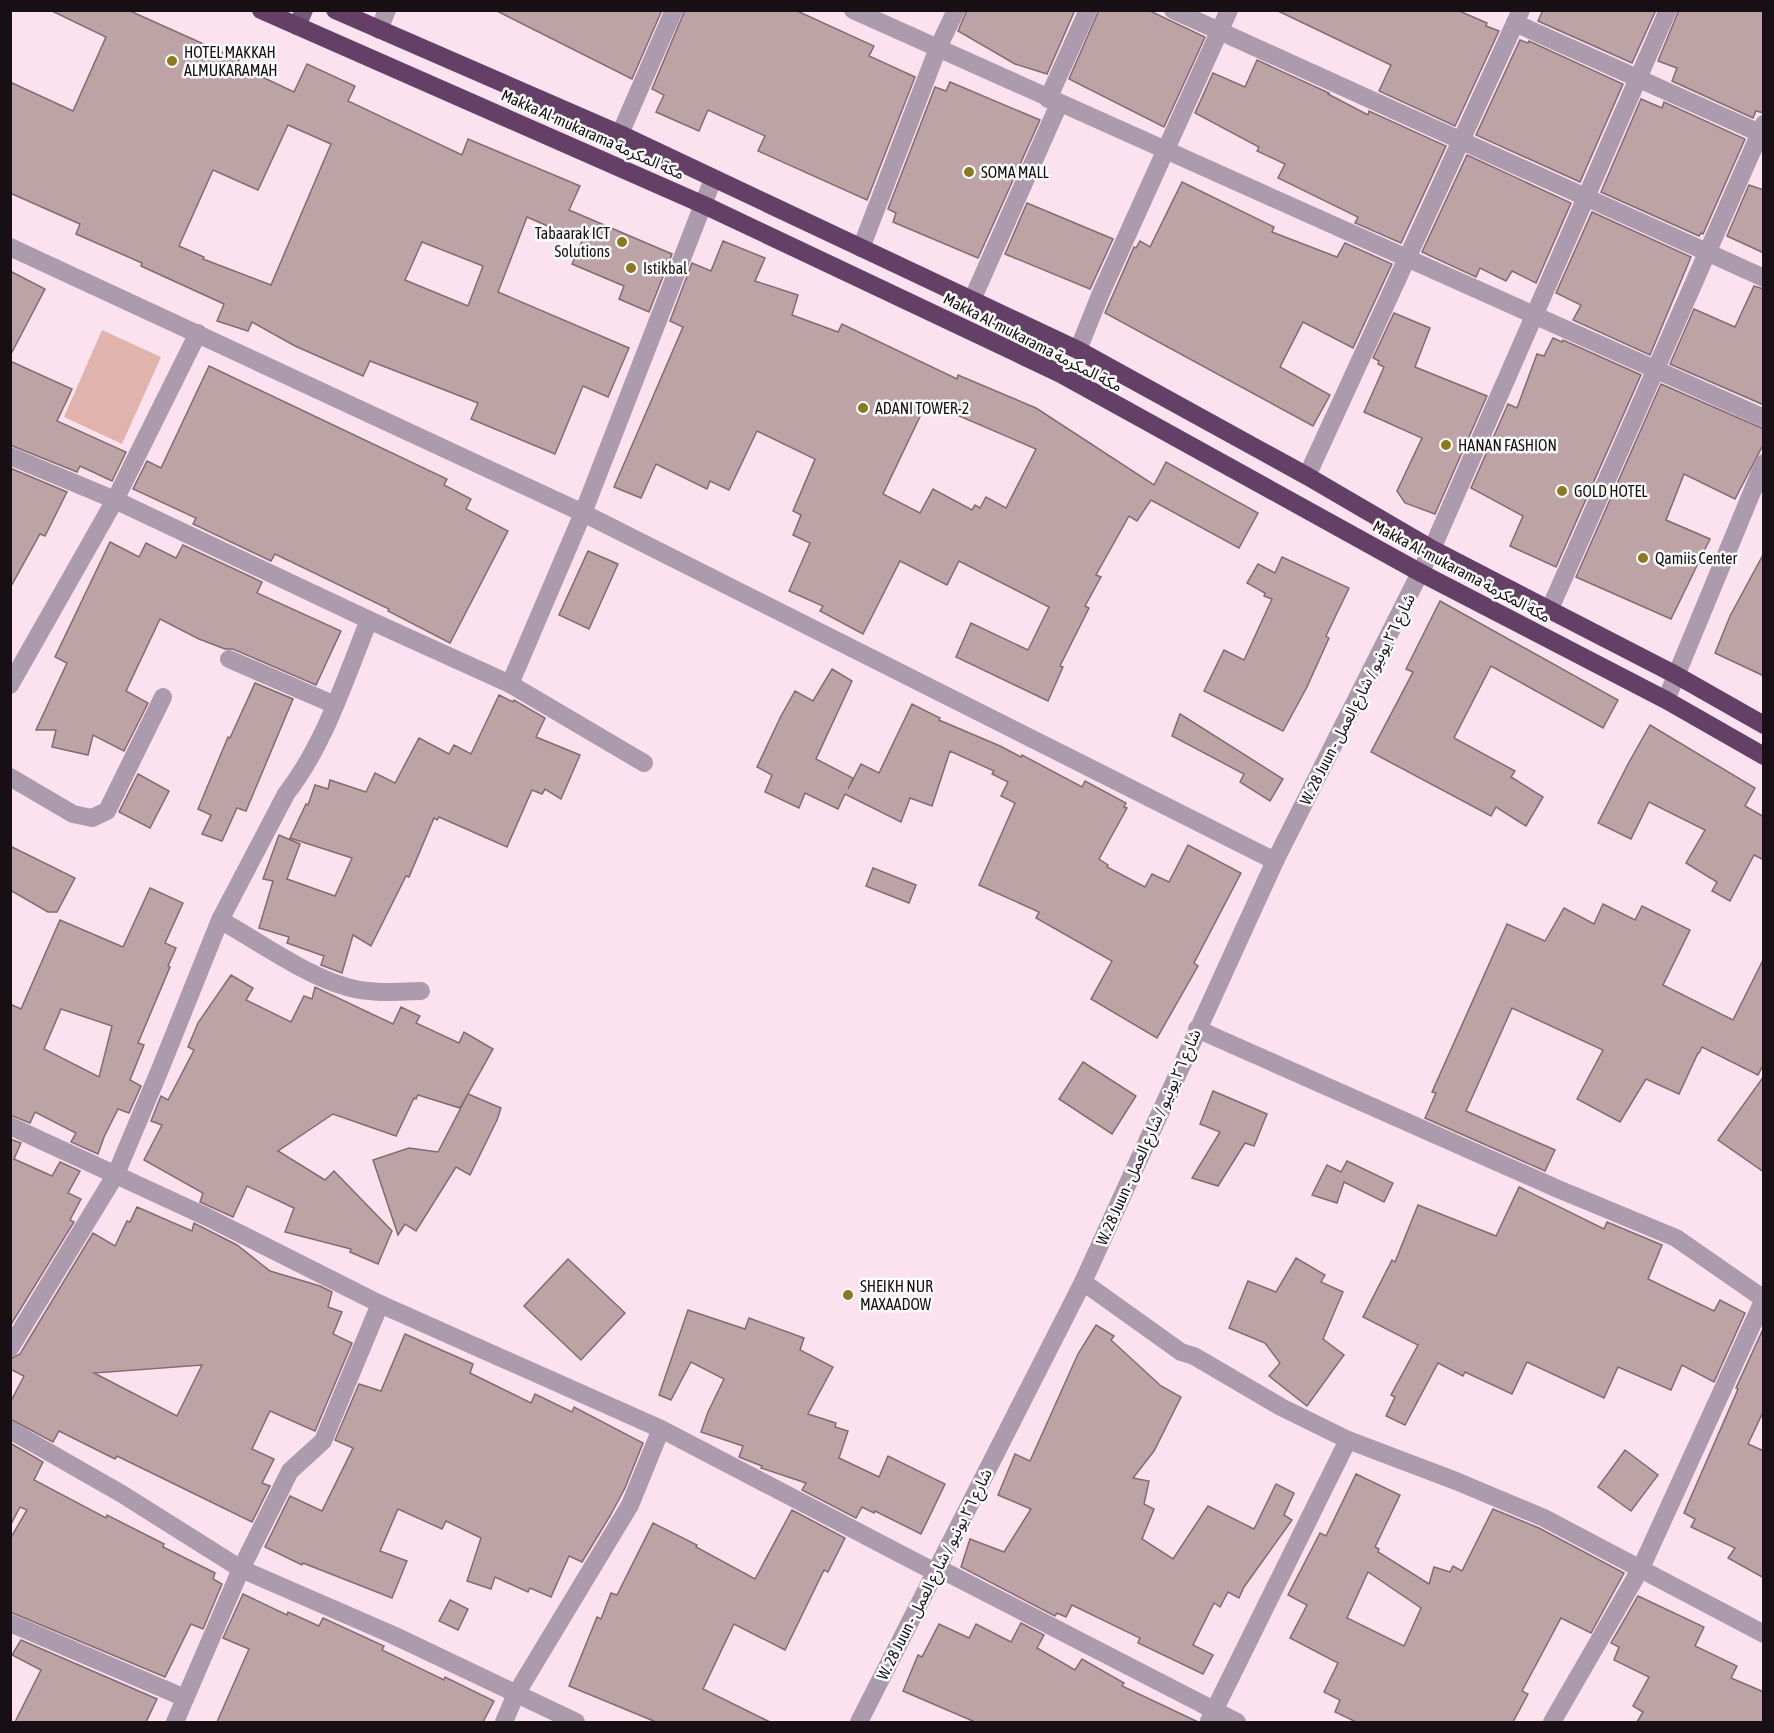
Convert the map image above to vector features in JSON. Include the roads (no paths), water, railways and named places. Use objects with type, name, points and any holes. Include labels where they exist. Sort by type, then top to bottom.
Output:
[{"type":"highway","name":"Makka Al-mukarama مكة المكرمة","points":[[261,10],[301,18],[704,205],[1060,375],[1421,573],[1666,700],[1764,756]]},
{"type":"highway","name":"Makka Al-mukarama مكة المكرمة","points":[[335,10],[620,134],[1078,350],[1307,476],[1432,549],[1676,675],[1764,725]]},
{"type":"street","points":[[379,30],[387,10]]},
{"type":"street","points":[[620,134],[674,10]]},
{"type":"street","points":[[853,10],[1764,418]]},
{"type":"street","points":[[861,248],[938,48],[956,10]]},
{"type":"street","points":[[972,300],[1088,10]]},
{"type":"street","points":[[1173,10],[1764,278]]},
{"type":"street","points":[[1078,350],[1101,293],[1229,10]]},
{"type":"street","name":"W. 28 Juun - شارع ٢٦ يونيو / شارع العمل","points":[[859,1722],[1083,1282],[1275,861],[1421,573],[1668,10]]},
{"type":"street","points":[[1307,476],[1518,17],[1639,78],[1762,130],[1549,610]]},
{"type":"street","points":[[510,684],[583,513],[713,179]]},
{"type":"street","points":[[10,247],[583,513],[1275,861]]},
{"type":"street","points":[[10,685],[115,500],[198,333]]},
{"type":"street","points":[[10,456],[115,500],[369,621],[510,684],[644,763]]},
{"type":"street","points":[[1666,700],[1764,463]]},
{"type":"street","points":[[10,1348],[116,1174],[166,1057],[220,920],[286,794],[300,776],[335,705],[369,621]]},
{"type":"street","points":[[229,659],[335,705]]},
{"type":"street","points":[[10,777],[73,814],[92,818],[108,810],[163,697]]},
{"type":"street","points":[[220,920],[308,971],[347,987],[380,992],[421,991]]},
{"type":"street","points":[[1197,1029],[1558,1189],[1676,1238],[1764,1299],[1641,1568],[1552,1722]]},
{"type":"street","points":[[10,1126],[207,1217],[380,1304],[661,1430],[935,1572],[942,1570],[1211,1717],[1237,1722]]},
{"type":"street","points":[[1083,1282],[1181,1352],[1194,1356],[1281,1407],[1348,1440],[1544,1518],[1764,1634]]},
{"type":"street","points":[[174,1722],[241,1569],[290,1471],[323,1441],[380,1304]]},
{"type":"street","points":[[10,1430],[122,1494],[241,1569],[393,1635],[576,1722]]},
{"type":"street","points":[[504,1722],[516,1694],[630,1505],[661,1430]]},
{"type":"street","points":[[1211,1717],[1348,1440]]},
{"type":"street","points":[[10,1623],[185,1698]]},
{"type":"place","name":"HOTEL MAKKAH ALMUKARAMAH","points":[[172,61]]},
{"type":"place","name":"SOMA MALL","points":[[969,172]]},
{"type":"place","name":"Tabaarak ICT Solutions","points":[[622,242]]},
{"type":"place","name":"Istikbal","points":[[631,268]]},
{"type":"place","name":"ADANI TOWER-2","points":[[863,408]]},
{"type":"place","name":"HANAN FASHION","points":[[1446,445]]},
{"type":"place","name":"GOLD HOTEL","points":[[1562,491]]},
{"type":"place","name":"Qamiis Center","points":[[1643,558]]},
{"type":"place","name":"SHEIKH NUR MAXAADOW","points":[[848,1295]]}]
